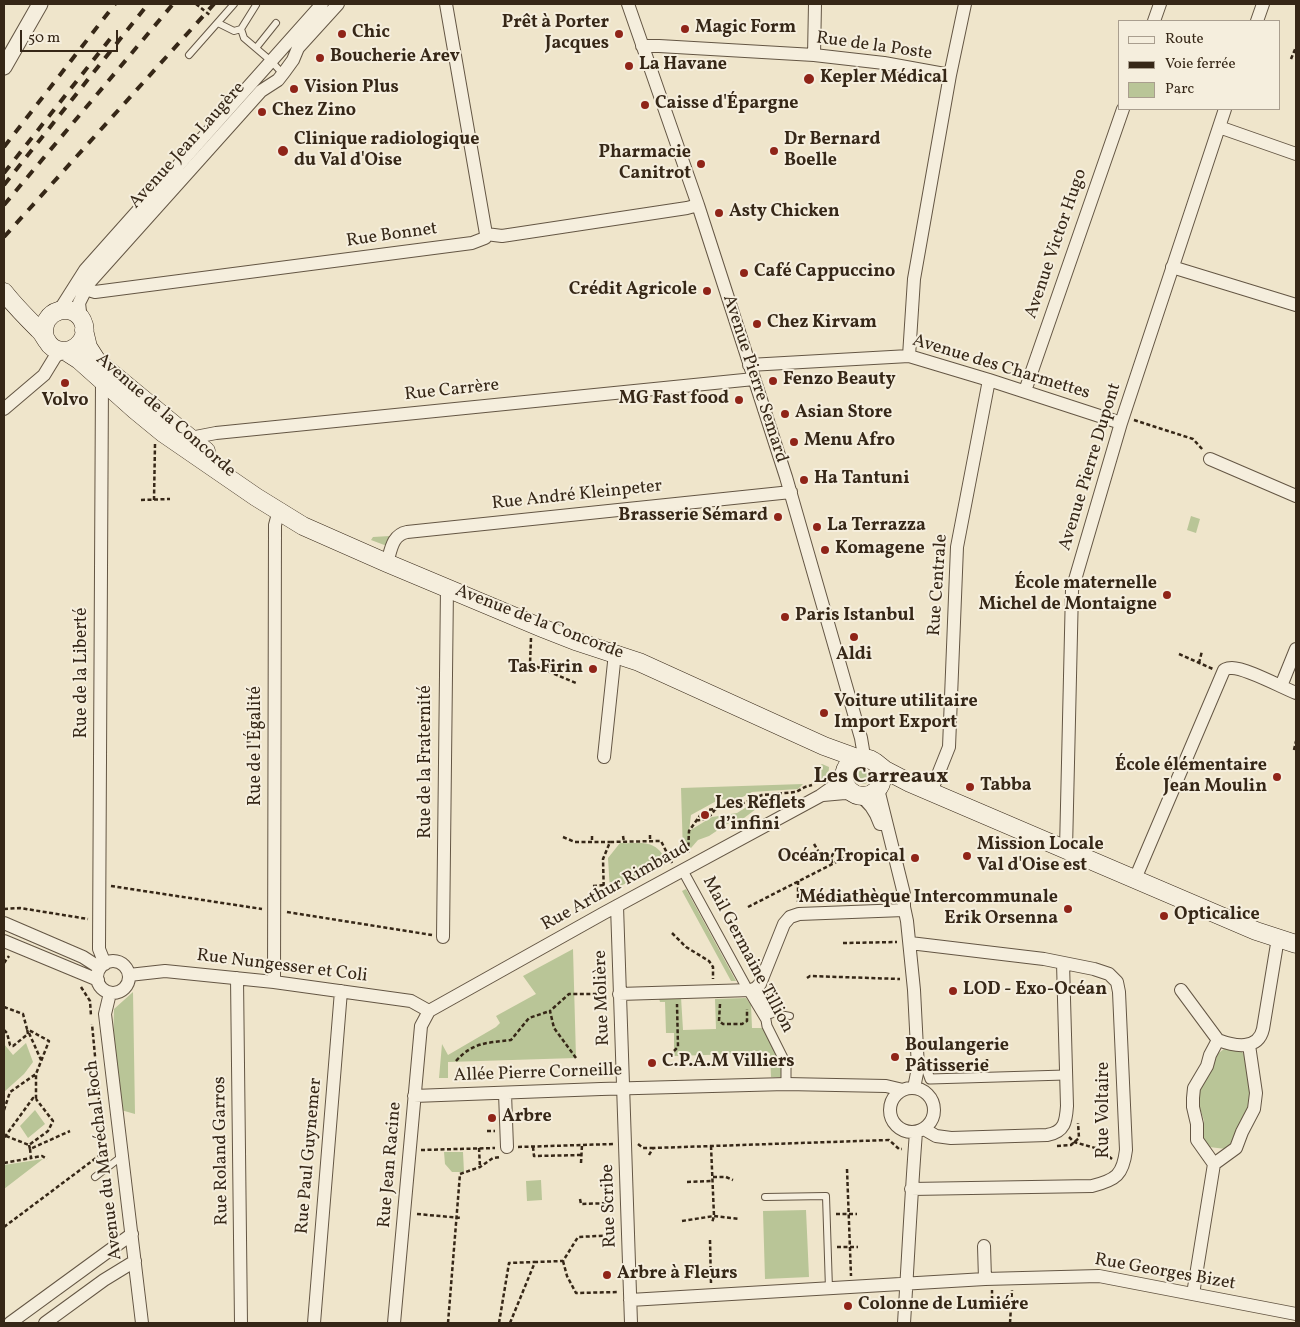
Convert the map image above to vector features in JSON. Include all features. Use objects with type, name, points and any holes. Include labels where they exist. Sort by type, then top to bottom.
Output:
[{"type":"main road","points":[[4,291],[36,313],[70,311],[75,313],[83,325],[84,336],[78,345],[64,351],[54,348],[39,329],[18,311],[4,291]]},
{"type":"main road","points":[[45,339],[43,327],[47,318],[55,312]]},
{"type":"main road","name":"Avenue de la Concorde","points":[[83,325],[88,347],[97,361],[192,438],[256,497]]},
{"type":"main road","name":"Avenue de la Concorde","points":[[64,351],[79,360],[157,428],[256,497],[316,532],[542,628],[639,662],[700,688],[824,746],[863,760],[910,783]]},
{"type":"main road","name":"Avenue de la Concorde","points":[[824,746],[840,761],[840,781],[856,794]]},
{"type":"main road","points":[[840,781],[847,766],[863,760],[880,767],[882,774],[878,788]]},
{"type":"main road","points":[[856,794],[868,795],[890,783],[910,783],[1285,942],[1296,955]]},
{"type":"street","points":[[4,67],[40,4]]},
{"type":"street","name":"Avenue Jean Laugère","points":[[55,312],[85,270],[322,4]]},
{"type":"street","name":"Avenue Jean Laugère","points":[[83,325],[79,303],[85,289],[261,91],[278,80],[293,60],[298,48],[338,4]]},
{"type":"street","points":[[446,4],[486,234]]},
{"type":"street","name":"Avenue Pierre Semard","points":[[628,4],[698,205],[791,492],[861,738],[863,760]]},
{"type":"street","points":[[814,55],[815,4]]},
{"type":"street","points":[[909,356],[914,280],[950,75],[965,4]]},
{"type":"street","points":[[1154,20],[1160,4]]},
{"type":"street","points":[[1257,20],[1264,4]]},
{"type":"street","name":"Rue de la Poste","points":[[642,46],[814,55],[884,63],[950,75]]},
{"type":"street","name":"Avenue Victor Hugo","points":[[1024,391],[1123,110]]},
{"type":"street","name":"Avenue Pierre Dupont","points":[[1066,850],[1072,590],[1123,419],[1225,110]]},
{"type":"street","points":[[1219,127],[1296,154]]},
{"type":"street","name":"Rue Bonnet","points":[[85,289],[95,292],[472,243],[481,241],[485,238],[486,234],[502,236],[698,205]]},
{"type":"street","points":[[1172,267],[1296,305]]},
{"type":"street","points":[[4,409],[36,379],[47,353],[45,339]]},
{"type":"street","points":[[25,390],[44,376],[55,357],[64,351]]},
{"type":"street","name":"Avenue des Charmettes","points":[[749,365],[909,356],[1123,419]]},
{"type":"street","name":"Rue Carrère","points":[[192,438],[216,433],[754,378]]},
{"type":"street","name":"Rue Centrale","points":[[930,792],[948,747],[957,547],[989,380]]},
{"type":"street","name":"Rue de la Liberté","points":[[101,970],[99,921],[102,381]]},
{"type":"street","points":[[157,428],[166,428],[182,439],[192,438]]},
{"type":"street","points":[[1210,459],[1296,496]]},
{"type":"street","name":"Rue André Kleinpeter","points":[[387,563],[396,537],[400,533],[791,492]]},
{"type":"street","name":"Rue de l'Égalité","points":[[274,982],[275,525],[278,510]]},
{"type":"street","name":"Rue de la Fraternité","points":[[443,937],[447,587]]},
{"type":"street","points":[[1281,686],[1296,649]]},
{"type":"street","points":[[604,757],[615,653]]},
{"type":"street","points":[[1135,879],[1224,670],[1222,668],[1244,671],[1296,693]]},
{"type":"street","name":"Rue Arthur Rimbaud","points":[[429,1011],[604,913],[820,796],[840,781]]},
{"type":"street","points":[[878,788],[904,894],[904,908]]},
{"type":"street","points":[[820,796],[841,793],[856,794],[866,800],[877,815],[897,895],[908,921],[918,1068],[908,1089]]},
{"type":"street","name":"Mail Germaine Tillion","points":[[683,871],[753,992],[786,1064],[786,1084]]},
{"type":"street","name":"Rue Molière","points":[[617,906],[623,1088]]},
{"type":"street","points":[[619,994],[677,993],[718,996],[753,992],[760,984],[784,924],[790,917],[799,914],[904,908]]},
{"type":"street","points":[[4,924],[83,957],[101,970]]},
{"type":"street","points":[[4,941],[101,970],[117,962],[123,964],[129,975],[129,981],[122,991],[110,993],[100,986],[101,970]]},
{"type":"street","points":[[1181,990],[1218,1040],[1226,1043],[1249,1045],[1255,1043],[1262,1034],[1285,942]]},
{"type":"street","name":"Rue Voltaire","points":[[910,943],[1063,963],[1109,974],[1117,982],[1119,992],[1126,1150],[1124,1164],[1118,1174],[1110,1182],[1092,1186],[911,1189]]},
{"type":"street","points":[[904,1323],[914,1149],[920,1131],[933,1116],[934,1109],[928,1095],[921,1090],[908,1089],[894,1096],[890,1106],[890,1117],[896,1126],[905,1132],[920,1131],[951,1138],[1048,1135],[1062,1130],[1066,1123],[1067,1114],[1063,963]]},
{"type":"street","name":"Rue Nungesser et Coli","points":[[129,975],[164,971],[274,982],[411,1001],[429,1011]]},
{"type":"street","name":"Rue Roland Garros","points":[[237,978],[241,1323]]},
{"type":"street","name":"Rue Paul Guynemer","points":[[314,1323],[341,991]]},
{"type":"street","points":[[753,992],[770,1012]]},
{"type":"street","name":"Avenue du Maréchal Foch","points":[[110,993],[105,1014],[142,1323]]},
{"type":"street","name":"Rue Jean Racine","points":[[394,1323],[421,1026],[429,1011]]},
{"type":"street","points":[[1214,1164],[1197,1140],[1197,1124],[1193,1098],[1194,1088],[1207,1066],[1218,1040]]},
{"type":"street","points":[[1194,1294],[1214,1164],[1236,1148],[1254,1109],[1256,1092],[1249,1045]]},
{"type":"street","points":[[918,1068],[926,1068],[930,1079],[1065,1075]]},
{"type":"street","name":"Allée Pierre Corneille","points":[[414,1096],[786,1084],[886,1086],[908,1089]]},
{"type":"street","name":"Rue Scribe","points":[[623,1088],[631,1323]]},
{"type":"street","points":[[505,1093],[507,1152]]},
{"type":"street","points":[[10,1323],[132,1234]]},
{"type":"street","points":[[984,1246],[986,1279]]},
{"type":"street","points":[[45,1323],[104,1280],[135,1261]]},
{"type":"street","name":"Rue Georges Bizet","points":[[630,1296],[713,1296],[907,1283],[1099,1276],[1296,1314]]},
{"type":"lane","points":[[189,55],[234,4]]},
{"type":"lane","points":[[218,23],[234,31],[241,29],[256,6]]},
{"type":"lane","points":[[256,48],[276,23]]},
{"type":"lane","points":[[241,29],[244,38],[283,74]]},
{"type":"lane","points":[[770,1012],[790,1016]]},
{"type":"lane","points":[[95,1177],[122,1156]]},
{"type":"lane","points":[[765,1196],[826,1196],[829,1289]]},
{"type":"path","points":[[196,4],[218,23]]},
{"type":"path","points":[[1291,59],[1296,47]]},
{"type":"path","points":[[1123,419],[1129,418],[1193,440],[1210,459]]},
{"type":"path","points":[[154,500],[155,436],[157,428]]},
{"type":"path","points":[[140,500],[170,499]]},
{"type":"path","points":[[530,634],[530,664],[576,683]]},
{"type":"path","points":[[1199,663],[1202,651]]},
{"type":"path","points":[[1179,654],[1210,669],[1222,668]]},
{"type":"path","points":[[1294,750],[1296,741]]},
{"type":"path","points":[[688,857],[688,832],[696,820],[708,810],[737,806],[762,795],[796,792],[812,785],[840,781]]},
{"type":"path","points":[[696,820],[704,820],[717,808]]},
{"type":"path","points":[[650,835],[650,841]]},
{"type":"path","points":[[592,836],[592,842]]},
{"type":"path","points":[[623,836],[624,842]]},
{"type":"path","points":[[563,837],[575,842],[661,841],[673,864],[683,871]]},
{"type":"path","points":[[604,913],[603,859],[610,842]]},
{"type":"path","points":[[814,844],[820,854],[830,858],[832,862]]},
{"type":"path","points":[[830,858],[836,847]]},
{"type":"path","points":[[748,907],[832,862],[848,856]]},
{"type":"path","points":[[798,881],[799,914]]},
{"type":"path","points":[[593,886],[604,885]]},
{"type":"path","points":[[798,895],[841,894],[841,913]]},
{"type":"path","points":[[4,908],[20,908],[99,921]]},
{"type":"path","points":[[672,933],[686,947],[709,962],[713,967],[719,1005],[719,1021],[723,1024],[742,1024],[747,1021],[746,1002],[753,992]]},
{"type":"path","points":[[843,943],[910,943]]},
{"type":"path","points":[[4,954],[9,956],[4,963]]},
{"type":"path","points":[[807,978],[810,976],[913,980]]},
{"type":"path","points":[[4,1227],[104,1152],[90,1001],[79,984]]},
{"type":"path","points":[[674,1051],[678,1047],[677,993]]},
{"type":"path","points":[[456,1061],[462,1054],[476,1045],[511,1040],[529,1018],[550,1011],[569,994],[619,994]]},
{"type":"path","points":[[4,1007],[23,1014],[27,1029],[41,1060]]},
{"type":"path","points":[[550,1011],[554,1028],[576,1058]]},
{"type":"path","points":[[4,1030],[7,1033],[10,1045],[13,1046],[28,1034],[27,1029]]},
{"type":"path","points":[[27,1029],[49,1041],[36,1074],[36,1099],[54,1121],[48,1131],[29,1147]]},
{"type":"path","points":[[4,1110],[10,1092],[36,1074]]},
{"type":"path","points":[[36,1099],[33,1098],[4,1136],[29,1147],[70,1131]]},
{"type":"path","points":[[1054,1146],[1071,1145],[1079,1138],[1078,1119]]},
{"type":"path","points":[[1062,1130],[1074,1142],[1099,1148],[1112,1158],[1118,1174]]},
{"type":"path","points":[[448,1323],[460,1173],[480,1167],[493,1158],[507,1152],[533,1146],[636,1143],[643,1148],[653,1148],[889,1140],[899,1149],[914,1149]]},
{"type":"path","points":[[582,1145],[582,1163]]},
{"type":"path","points":[[533,1146],[534,1156],[582,1155]]},
{"type":"path","points":[[711,1146],[714,1216],[712,1223]]},
{"type":"path","points":[[29,1147],[31,1158]]},
{"type":"path","points":[[410,1150],[479,1148],[507,1152]]},
{"type":"path","points":[[479,1148],[480,1167]]},
{"type":"path","points":[[649,1155],[653,1148]]},
{"type":"path","points":[[4,1162],[42,1156],[47,1159]]},
{"type":"path","points":[[847,1169],[852,1287]]},
{"type":"path","points":[[687,1182],[726,1177],[733,1180]]},
{"type":"path","points":[[580,1199],[581,1204],[611,1203],[617,1215]]},
{"type":"path","points":[[404,1213],[462,1218]]},
{"type":"path","points":[[826,1215],[857,1214]]},
{"type":"path","points":[[682,1221],[714,1216],[739,1219]]},
{"type":"path","points":[[628,1234],[578,1237],[563,1261],[567,1276],[576,1293],[630,1296]]},
{"type":"path","points":[[710,1240],[710,1282],[713,1296]]},
{"type":"path","points":[[828,1247],[858,1246]]},
{"type":"path","points":[[454,1249],[460,1250]]},
{"type":"path","points":[[499,1323],[509,1263],[563,1261]]},
{"type":"path","points":[[510,1323],[536,1262]]},
{"type":"path","points":[[452,1275],[458,1276]]},
{"type":"path","points":[[1010,1323],[1013,1278]]},
{"type":"path","points":[[449,1306],[455,1307]]},
{"type":"green space","points":[[1191,516],[1200,519],[1196,533],[1187,530]]},
{"type":"green space","points":[[390,536],[387,546],[371,540],[373,537]]},
{"type":"green space","points":[[822,764],[829,767],[825,779],[821,782],[814,780]]},
{"type":"green space","points":[[860,770],[866,770],[870,777],[866,784],[860,784],[856,780],[856,774]]},
{"type":"green space","points":[[803,784],[798,789],[752,792],[735,801],[720,799],[691,815],[689,831],[712,817],[737,813],[756,801],[783,796],[764,803],[744,818],[727,824],[709,836],[698,840],[683,854],[681,788]]},
{"type":"green space","points":[[620,843],[642,843],[653,846],[658,849],[668,863],[610,891],[608,858]]},
{"type":"green space","points":[[686,889],[736,981],[731,981],[682,891]]},
{"type":"green space","points":[[573,949],[576,1058],[448,1062],[448,1078],[439,1078],[442,1044],[448,1055],[496,1027],[500,1023],[496,1016],[536,994],[523,976]]},
{"type":"green space","points":[[133,992],[135,1114],[121,1110],[113,1047],[114,1009]]},
{"type":"green space","points":[[681,997],[683,1030],[716,1029],[715,999],[746,998],[751,1005],[752,1028],[764,1028],[781,1061],[782,1077],[771,1077],[770,1053],[674,1056],[674,1033],[666,1033],[665,1002],[660,1002],[659,998]]},
{"type":"green space","points":[[26,1043],[33,1062],[24,1074],[4,1092],[4,1044],[13,1055]]},
{"type":"green space","points":[[1224,1049],[1241,1051],[1244,1054],[1251,1103],[1233,1142],[1226,1149],[1209,1147],[1204,1139],[1204,1121],[1199,1105],[1200,1090],[1211,1071],[1216,1055]]},
{"type":"green space","points":[[35,1110],[45,1124],[28,1138],[20,1126]]},
{"type":"green space","points":[[444,1152],[463,1152],[464,1172],[452,1172],[445,1164]]},
{"type":"green space","points":[[43,1159],[4,1189],[4,1165]]},
{"type":"green space","points":[[541,1180],[542,1200],[527,1201],[526,1181]]},
{"type":"green space","points":[[806,1210],[809,1277],[765,1279],[763,1211]]},
{"type":"railway","points":[[4,147],[115,4]]},
{"type":"railway","points":[[4,185],[148,4]]},
{"type":"railway","points":[[4,205],[173,4]]},
{"type":"railway","points":[[4,237],[214,4]]},
{"type":"railway","points":[[4,173],[110,39]]},
{"type":"place","name":"Magic Form","points":[[685,29]]},
{"type":"place","name":"Chic","points":[[342,34]]},
{"type":"place","name":"Prêt à Porter Jacques","points":[[619,34]]},
{"type":"place","name":"Boucherie Arev","points":[[320,58]]},
{"type":"place","name":"La Havane","points":[[629,66]]},
{"type":"place","name":"Kepler Médical","points":[[809,79]]},
{"type":"place","name":"Vision Plus","points":[[294,89]]},
{"type":"place","name":"Caisse d'Épargne","points":[[645,105]]},
{"type":"place","name":"Chez Zino","points":[[262,112]]},
{"type":"place","name":"Clinique radiologique du Val d'Oise","points":[[283,151]]},
{"type":"place","name":"Dr Bernard Boelle","points":[[774,151]]},
{"type":"place","name":"Pharmacie Canitrot","points":[[701,164]]},
{"type":"place","name":"Asty Chicken","points":[[719,213]]},
{"type":"place","name":"Café Cappuccino","points":[[744,273]]},
{"type":"place","name":"Crédit Agricole","points":[[707,291]]},
{"type":"place","name":"Chez Kirvam","points":[[757,324]]},
{"type":"place","name":"Fenzo Beauty","points":[[773,381]]},
{"type":"place","name":"Volvo","points":[[65,383]]},
{"type":"place","name":"MG Fast food","points":[[739,400]]},
{"type":"place","name":"Asian Store","points":[[785,414]]},
{"type":"place","name":"Menu Afro","points":[[794,442]]},
{"type":"place","name":"Ha Tantuni","points":[[804,480]]},
{"type":"place","name":"Brasserie Sémard","points":[[778,517]]},
{"type":"place","name":"La Terrazza","points":[[817,527]]},
{"type":"place","name":"Komagene","points":[[825,550]]},
{"type":"place","name":"École maternelle Michel de Montaigne","points":[[1167,595]]},
{"type":"place","name":"Paris Istanbul","points":[[785,617]]},
{"type":"place","name":"Aldi","points":[[854,637]]},
{"type":"place","name":"Tas Firin","points":[[593,669]]},
{"type":"place","name":"Voiture utilitaire Import Export","points":[[824,713]]},
{"type":"place","name":"École élémentaire Jean Moulin","points":[[1277,777]]},
{"type":"place","name":"Tabba","points":[[970,787]]},
{"type":"place","name":"Les Reflets d’infini","points":[[705,815]]},
{"type":"place","name":"Mission Locale Val d'Oise est","points":[[967,856]]},
{"type":"place","name":"Océan Tropical","points":[[915,858]]},
{"type":"place","name":"Médiathèque Intercommunale Erik Orsenna","points":[[1068,909]]},
{"type":"place","name":"Opticalice","points":[[1164,916]]},
{"type":"place","name":"LOD - Exo-Océan","points":[[953,991]]},
{"type":"place","name":"Boulangerie Pâtisserie","points":[[895,1057]]},
{"type":"place","name":"C.P.A.M Villiers","points":[[652,1063]]},
{"type":"place","name":"Arbre","points":[[492,1118]]},
{"type":"place","name":"Arbre à Fleurs","points":[[607,1275]]},
{"type":"place","name":"Colonne de Lumiére","points":[[848,1306]]},
{"type":"district","name":"Les Carreaux","points":[[881,778]]}]
